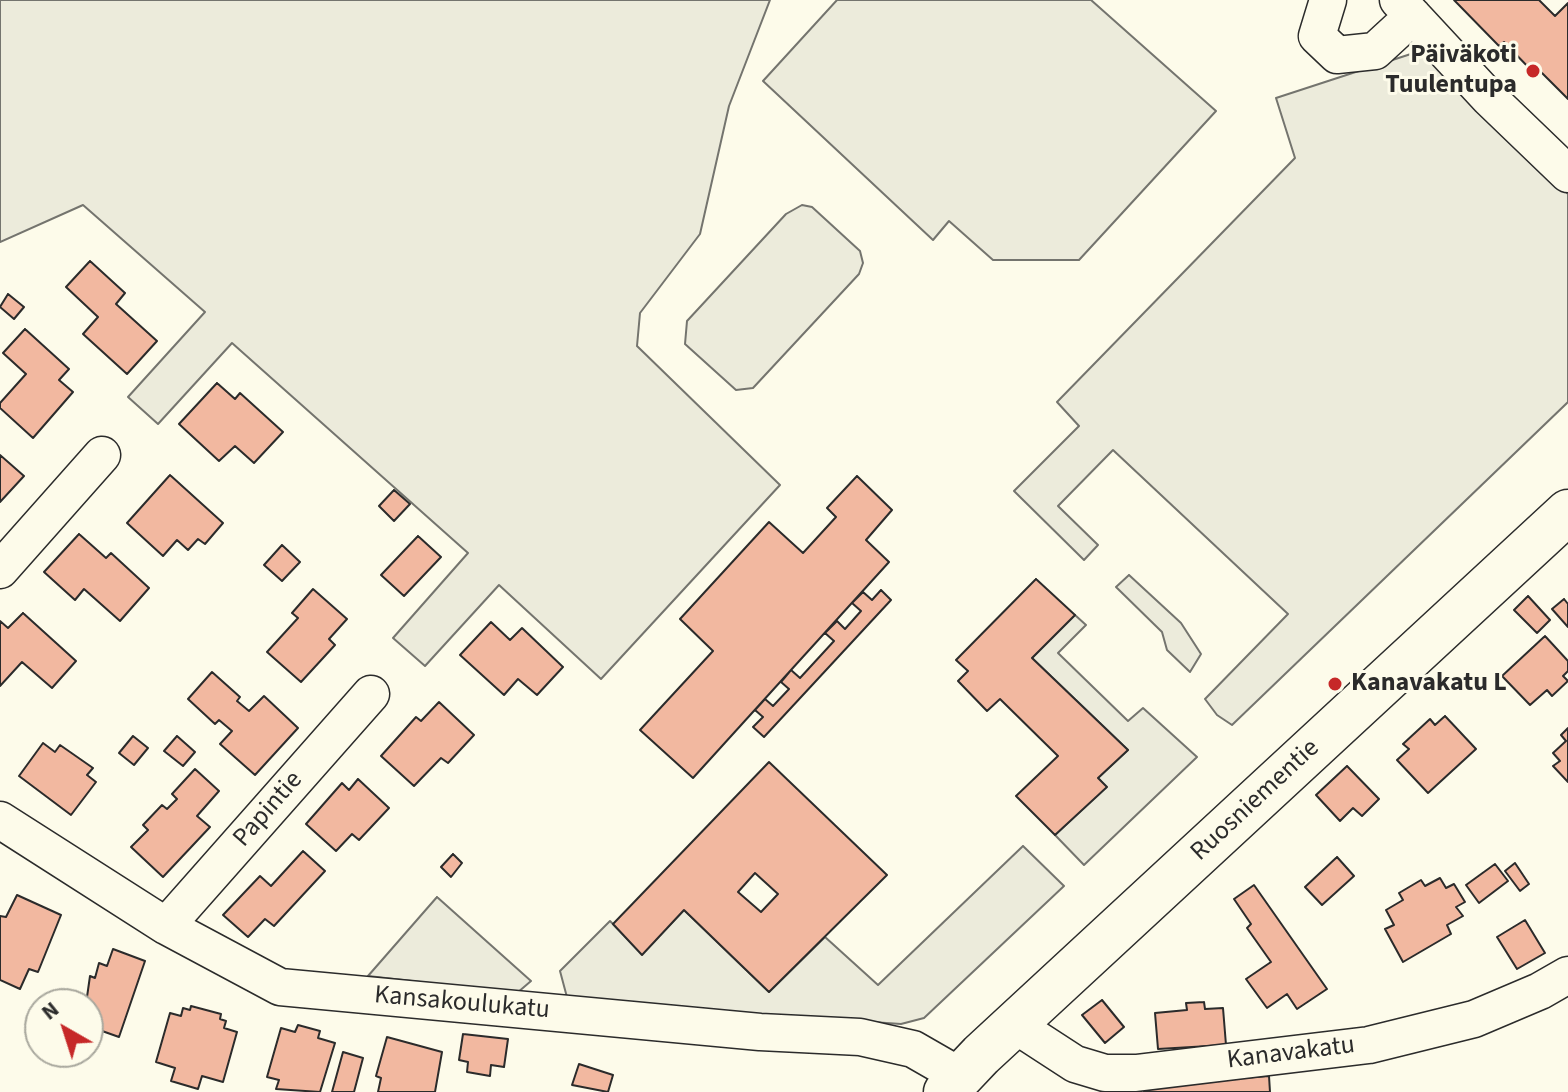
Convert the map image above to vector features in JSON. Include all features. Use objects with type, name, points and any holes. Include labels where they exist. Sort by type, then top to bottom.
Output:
[{"type":"main road","name":"Ruosniementie","points":[[953,1084],[1568,512]]},
{"type":"street","points":[[1328,0],[1317,36],[1337,55],[1375,51],[1406,8],[1489,98],[1568,174]]},
{"type":"street","points":[[0,570],[102,455]]},
{"type":"street","name":"Papintie","points":[[166,926],[371,694]]},
{"type":"street","name":"Kansakoulukatu","points":[[0,820],[166,926],[280,987],[760,1032],[860,1037],[913,1049],[953,1084]]},
{"type":"street","name":"Kanavakatu","points":[[1015,1025],[1075,1064],[1105,1073],[1136,1073],[1369,1045],[1474,1019],[1540,991],[1568,975]]},
{"type":"shaded area","points":[[0,0],[770,0],[729,106],[700,234],[640,313],[637,346],[780,485],[601,679],[499,585],[425,666],[393,638],[468,553],[232,343],[158,424],[128,397],[205,312],[83,205],[0,242]]},
{"type":"shaded area","points":[[837,0],[1091,0],[1216,111],[1079,260],[993,260],[949,221],[933,240],[763,81]]},
{"type":"shaded area","points":[[1420,51],[1568,194],[1568,402],[1232,725],[1217,715],[1205,699],[1288,614],[1113,450],[1058,506],[1098,545],[1084,560],[1014,491],[1079,426],[1057,402],[1295,158],[1276,98]]},
{"type":"shaded area","points":[[802,205],[812,207],[860,251],[863,263],[859,274],[753,388],[736,390],[685,344],[687,321],[786,214]]},
{"type":"shaded area","points":[[1129,575],[1181,623],[1201,654],[1190,672],[1167,650],[1162,632],[1116,587]]},
{"type":"shaded area","points":[[1075,615],[1086,625],[1058,653],[1128,721],[1143,708],[1197,757],[1084,865],[1055,835],[1106,787],[1098,778],[1128,750],[1032,658]]},
{"type":"shaded area","points":[[1023,846],[1064,886],[924,1018],[901,1024],[568,1001],[560,971],[610,921],[642,954],[684,910],[769,992],[825,937],[878,985]]},
{"type":"shaded area","points":[[437,897],[531,981],[517,993],[368,976]]},
{"type":"building","points":[[1454,0],[1539,0],[1555,16],[1568,3],[1568,99],[1536,67],[1532,71],[1504,42],[1499,46]]},
{"type":"building","points":[[90,261],[125,293],[116,304],[157,341],[127,374],[83,334],[98,317],[66,287]]},
{"type":"building","points":[[8,294],[24,307],[14,319],[0,307]]},
{"type":"building","points":[[25,329],[69,369],[59,380],[73,392],[33,438],[0,408],[0,403],[26,374],[3,353]]},
{"type":"building","points":[[217,383],[235,399],[240,393],[283,432],[254,463],[235,446],[219,461],[179,424]]},
{"type":"building","points":[[0,455],[24,476],[0,502]]},
{"type":"building","points":[[170,475],[223,523],[205,544],[198,539],[188,550],[177,540],[163,556],[127,523]]},
{"type":"building","points":[[857,476],[892,510],[866,540],[889,562],[693,778],[640,730],[713,651],[680,619],[769,522],[803,553],[836,517],[827,508]]},
{"type":"building","points":[[394,490],[410,504],[394,521],[379,506]]},
{"type":"building","points":[[79,534],[106,558],[111,553],[149,588],[120,621],[84,589],[75,600],[44,572]]},
{"type":"building","points":[[418,536],[441,557],[404,596],[381,575]]},
{"type":"building","points":[[282,545],[300,562],[282,581],[264,565]]},
{"type":"building","points":[[1036,579],[1075,615],[1032,658],[1128,750],[1098,778],[1107,787],[1055,835],[1016,796],[1058,756],[1000,699],[987,711],[958,681],[968,671],[956,660]]},
{"type":"building","points":[[313,589],[347,619],[329,639],[335,645],[301,682],[267,652],[298,618],[292,613]]},
{"type":"building","points":[[881,590],[891,600],[764,737],[753,727],[763,717],[755,710],[765,699],[773,706],[789,689],[781,682],[791,670],[800,678],[834,641],[825,633],[837,621],[845,629],[861,611],[852,603],[863,592],[872,600]]},
{"type":"building","points":[[1528,596],[1550,620],[1537,633],[1514,610]]},
{"type":"building","points":[[1564,599],[1568,604],[1568,627],[1552,609]]},
{"type":"building","points":[[23,613],[76,661],[52,688],[22,662],[0,686],[0,621],[8,628]]},
{"type":"building","points":[[491,622],[510,640],[522,628],[563,667],[537,695],[518,679],[504,695],[460,655]]},
{"type":"building","points":[[1545,636],[1568,661],[1568,671],[1563,676],[1568,681],[1552,696],[1547,690],[1530,705],[1502,676]]},
{"type":"building","points":[[212,672],[240,697],[237,701],[249,711],[264,696],[298,728],[255,775],[220,744],[232,731],[219,720],[215,724],[188,699]]},
{"type":"building","points":[[439,702],[474,735],[448,763],[441,758],[414,786],[381,756],[416,717],[421,721]]},
{"type":"building","points":[[1445,716],[1476,749],[1428,793],[1397,760],[1409,749],[1403,744],[1430,719],[1435,725]]},
{"type":"building","points":[[1568,728],[1568,782],[1553,766],[1560,761],[1553,753],[1566,741],[1561,735]]},
{"type":"building","points":[[133,736],[148,748],[134,765],[119,753]]},
{"type":"building","points":[[177,736],[195,752],[183,766],[164,751]]},
{"type":"building","points":[[43,743],[55,752],[60,745],[93,768],[87,775],[96,782],[71,815],[19,776]]},
{"type":"building","points":[[769,762],[887,875],[769,992],[684,910],[642,955],[613,924]],"holes":[[[755,873],[778,894],[761,912],[738,892]]]},
{"type":"building","points":[[1347,766],[1379,799],[1362,816],[1353,808],[1340,821],[1316,795]]},
{"type":"building","points":[[195,769],[219,791],[197,816],[210,827],[163,877],[131,847],[148,830],[143,825],[162,805],[167,809],[177,799],[172,794]]},
{"type":"building","points":[[358,779],[389,808],[359,840],[352,834],[336,851],[306,824],[342,783],[349,790]]},
{"type":"building","points":[[303,851],[325,871],[274,926],[265,919],[248,937],[223,915],[260,876],[271,886]]},
{"type":"building","points":[[453,854],[462,863],[451,877],[441,867]]},
{"type":"building","points":[[1337,857],[1354,876],[1322,905],[1305,887]]},
{"type":"building","points":[[1515,863],[1529,884],[1520,891],[1505,871]]},
{"type":"building","points":[[1495,864],[1508,881],[1479,903],[1466,885]]},
{"type":"building","points":[[1440,878],[1446,888],[1454,884],[1465,902],[1456,907],[1463,916],[1447,925],[1451,934],[1403,962],[1385,929],[1394,925],[1386,910],[1403,900],[1399,893],[1421,880],[1425,886]]},
{"type":"building","points":[[1254,885],[1327,989],[1297,1009],[1287,994],[1267,1008],[1246,979],[1271,962],[1247,928],[1251,924],[1234,899]]},
{"type":"building","points":[[17,895],[61,915],[38,972],[29,969],[20,989],[0,980],[0,916],[6,917]]},
{"type":"building","points":[[1525,920],[1545,953],[1517,969],[1497,937]]},
{"type":"building","points":[[113,949],[145,961],[119,1037],[104,1032],[104,988],[88,988],[90,976],[95,978],[99,963],[107,966]]},
{"type":"building","points":[[1102,1000],[1124,1027],[1105,1043],[1082,1015]]},
{"type":"building","points":[[1204,1002],[1205,1009],[1223,1008],[1226,1045],[1158,1049],[1155,1013],[1187,1010],[1186,1003]]},
{"type":"building","points":[[191,1006],[221,1014],[220,1019],[226,1021],[224,1028],[237,1032],[223,1082],[202,1076],[198,1089],[171,1081],[175,1068],[156,1062],[170,1013],[181,1016],[183,1008],[190,1010]]},
{"type":"building","points":[[298,1025],[320,1031],[318,1038],[335,1043],[320,1092],[276,1089],[279,1080],[267,1077],[281,1028],[295,1032]]},
{"type":"building","points":[[463,1034],[508,1039],[504,1067],[491,1065],[490,1076],[467,1072],[468,1062],[459,1060]]},
{"type":"building","points":[[387,1037],[442,1052],[435,1092],[378,1092],[381,1078],[376,1076]]},
{"type":"building","points":[[343,1052],[363,1058],[354,1092],[332,1092]]},
{"type":"building","points":[[579,1064],[613,1075],[608,1092],[572,1085]]},
{"type":"building","points":[[1269,1076],[1270,1092],[1144,1092],[1143,1085]]},
{"type":"place","name":"Päiväkoti Tuulentupa","points":[[1533,71]]},
{"type":"place","name":"Kanavakatu L","points":[[1335,684]]}]
